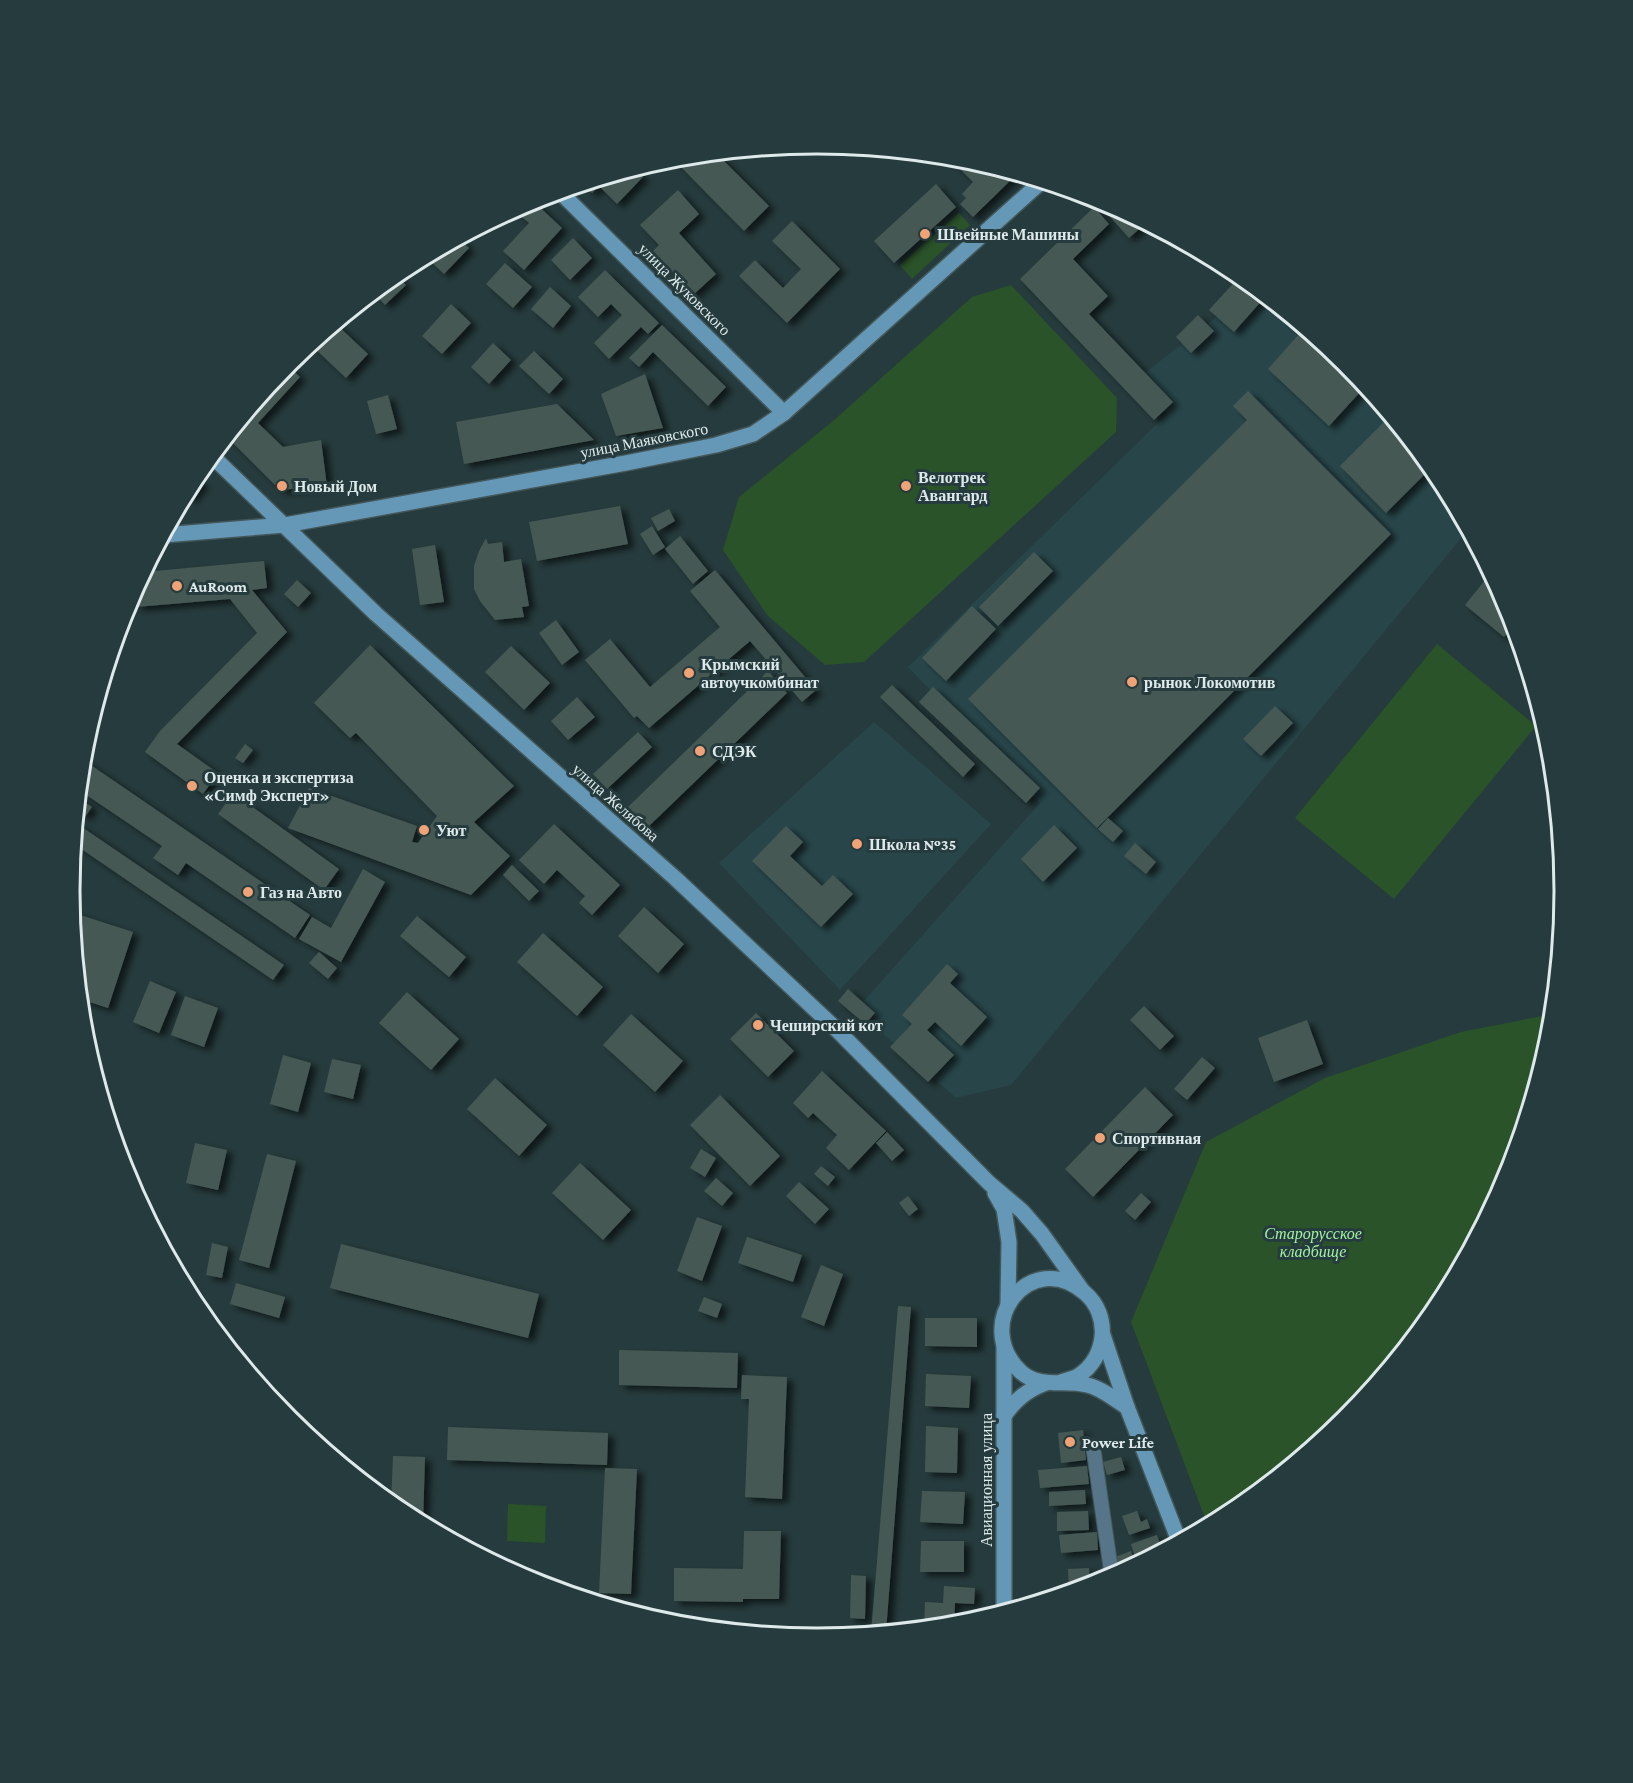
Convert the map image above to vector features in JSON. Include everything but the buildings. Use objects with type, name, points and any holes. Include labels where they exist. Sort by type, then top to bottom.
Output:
[{"type":"main road","name":"улица Маяковского","points":[[173,533],[285,525],[626,463],[716,445],[753,434],[784,413],[1034,188]]},
{"type":"main road","name":"улица Жуковского","points":[[567,199],[784,413]]},
{"type":"main road","name":"улица Желябова","points":[[218,462],[376,614],[684,886],[836,1029],[989,1183]]},
{"type":"main road","points":[[989,1183],[1023,1211],[1082,1290],[1096,1305],[1101,1317],[1103,1335],[1127,1407],[1176,1534]]},
{"type":"main road","points":[[989,1183],[1004,1209],[1009,1242],[1008,1305],[1001,1331],[1004,1347],[1022,1373],[1033,1380],[1090,1385],[1127,1407]]},
{"type":"main road","points":[[1008,1305],[1019,1290],[1030,1283],[1044,1279],[1071,1283],[1082,1290]]},
{"type":"main road","points":[[1004,1416],[1019,1398],[1053,1383],[1078,1376],[1096,1358],[1103,1335]]},
{"type":"main road","name":"Авиационная улица","points":[[1004,1347],[1004,1604]]},
{"type":"street","points":[[1093,1446],[1110,1567]]},
{"type":"shaded area","name":"рынок Локомотив","points":[[1247,294],[1302,337],[1338,370],[1371,406],[1429,482],[1462,537],[1011,1085],[956,1098],[856,1010],[1040,803],[908,667],[1167,414],[1137,379]]},
{"type":"shaded area","name":"Школа №35","points":[[874,722],[991,824],[840,990],[719,863]]},
{"type":"green space","points":[[959,213],[970,225],[912,279],[900,265]]},
{"type":"green space","name":"Велотрек Авангард","points":[[1011,285],[1117,398],[1116,432],[864,662],[825,665],[768,616],[723,550],[739,497],[833,421],[972,297]]},
{"type":"green space","points":[[1437,644],[1533,724],[1534,728],[1394,899],[1295,818]]},
{"type":"green space","name":"Старорусское кладбище","points":[[1542,1016],[1528,1082],[1514,1128],[1497,1174],[1455,1260],[1401,1340],[1338,1413],[1265,1476],[1205,1517],[1131,1322],[1206,1142],[1325,1078],[1461,1032]]},
{"type":"green space","points":[[508,1504],[546,1506],[545,1543],[507,1541]]},
{"type":"place","name":"Швейные Машины","points":[[925,234]]},
{"type":"place","name":"Новый Дом","points":[[282,486]]},
{"type":"place","name":"Велотрек Авангард","points":[[906,486]]},
{"type":"place","name":"AuRoom","points":[[177,586]]},
{"type":"place","name":"Крымский автоучкомбинат","points":[[689,673]]},
{"type":"place","name":"рынок Локомотив","points":[[1132,682]]},
{"type":"place","name":"СДЭК","points":[[700,751]]},
{"type":"place","name":"Оценка и экспертиза «Симф Эксперт»","points":[[192,786]]},
{"type":"place","name":"Уют","points":[[424,830]]},
{"type":"place","name":"Школа №35","points":[[857,844]]},
{"type":"place","name":"Газ на Авто","points":[[248,892]]},
{"type":"place","name":"Чеширский кот","points":[[758,1025]]},
{"type":"place","name":"Спортивная","points":[[1100,1138]]},
{"type":"place","name":"Power Life","points":[[1070,1442]]}]
